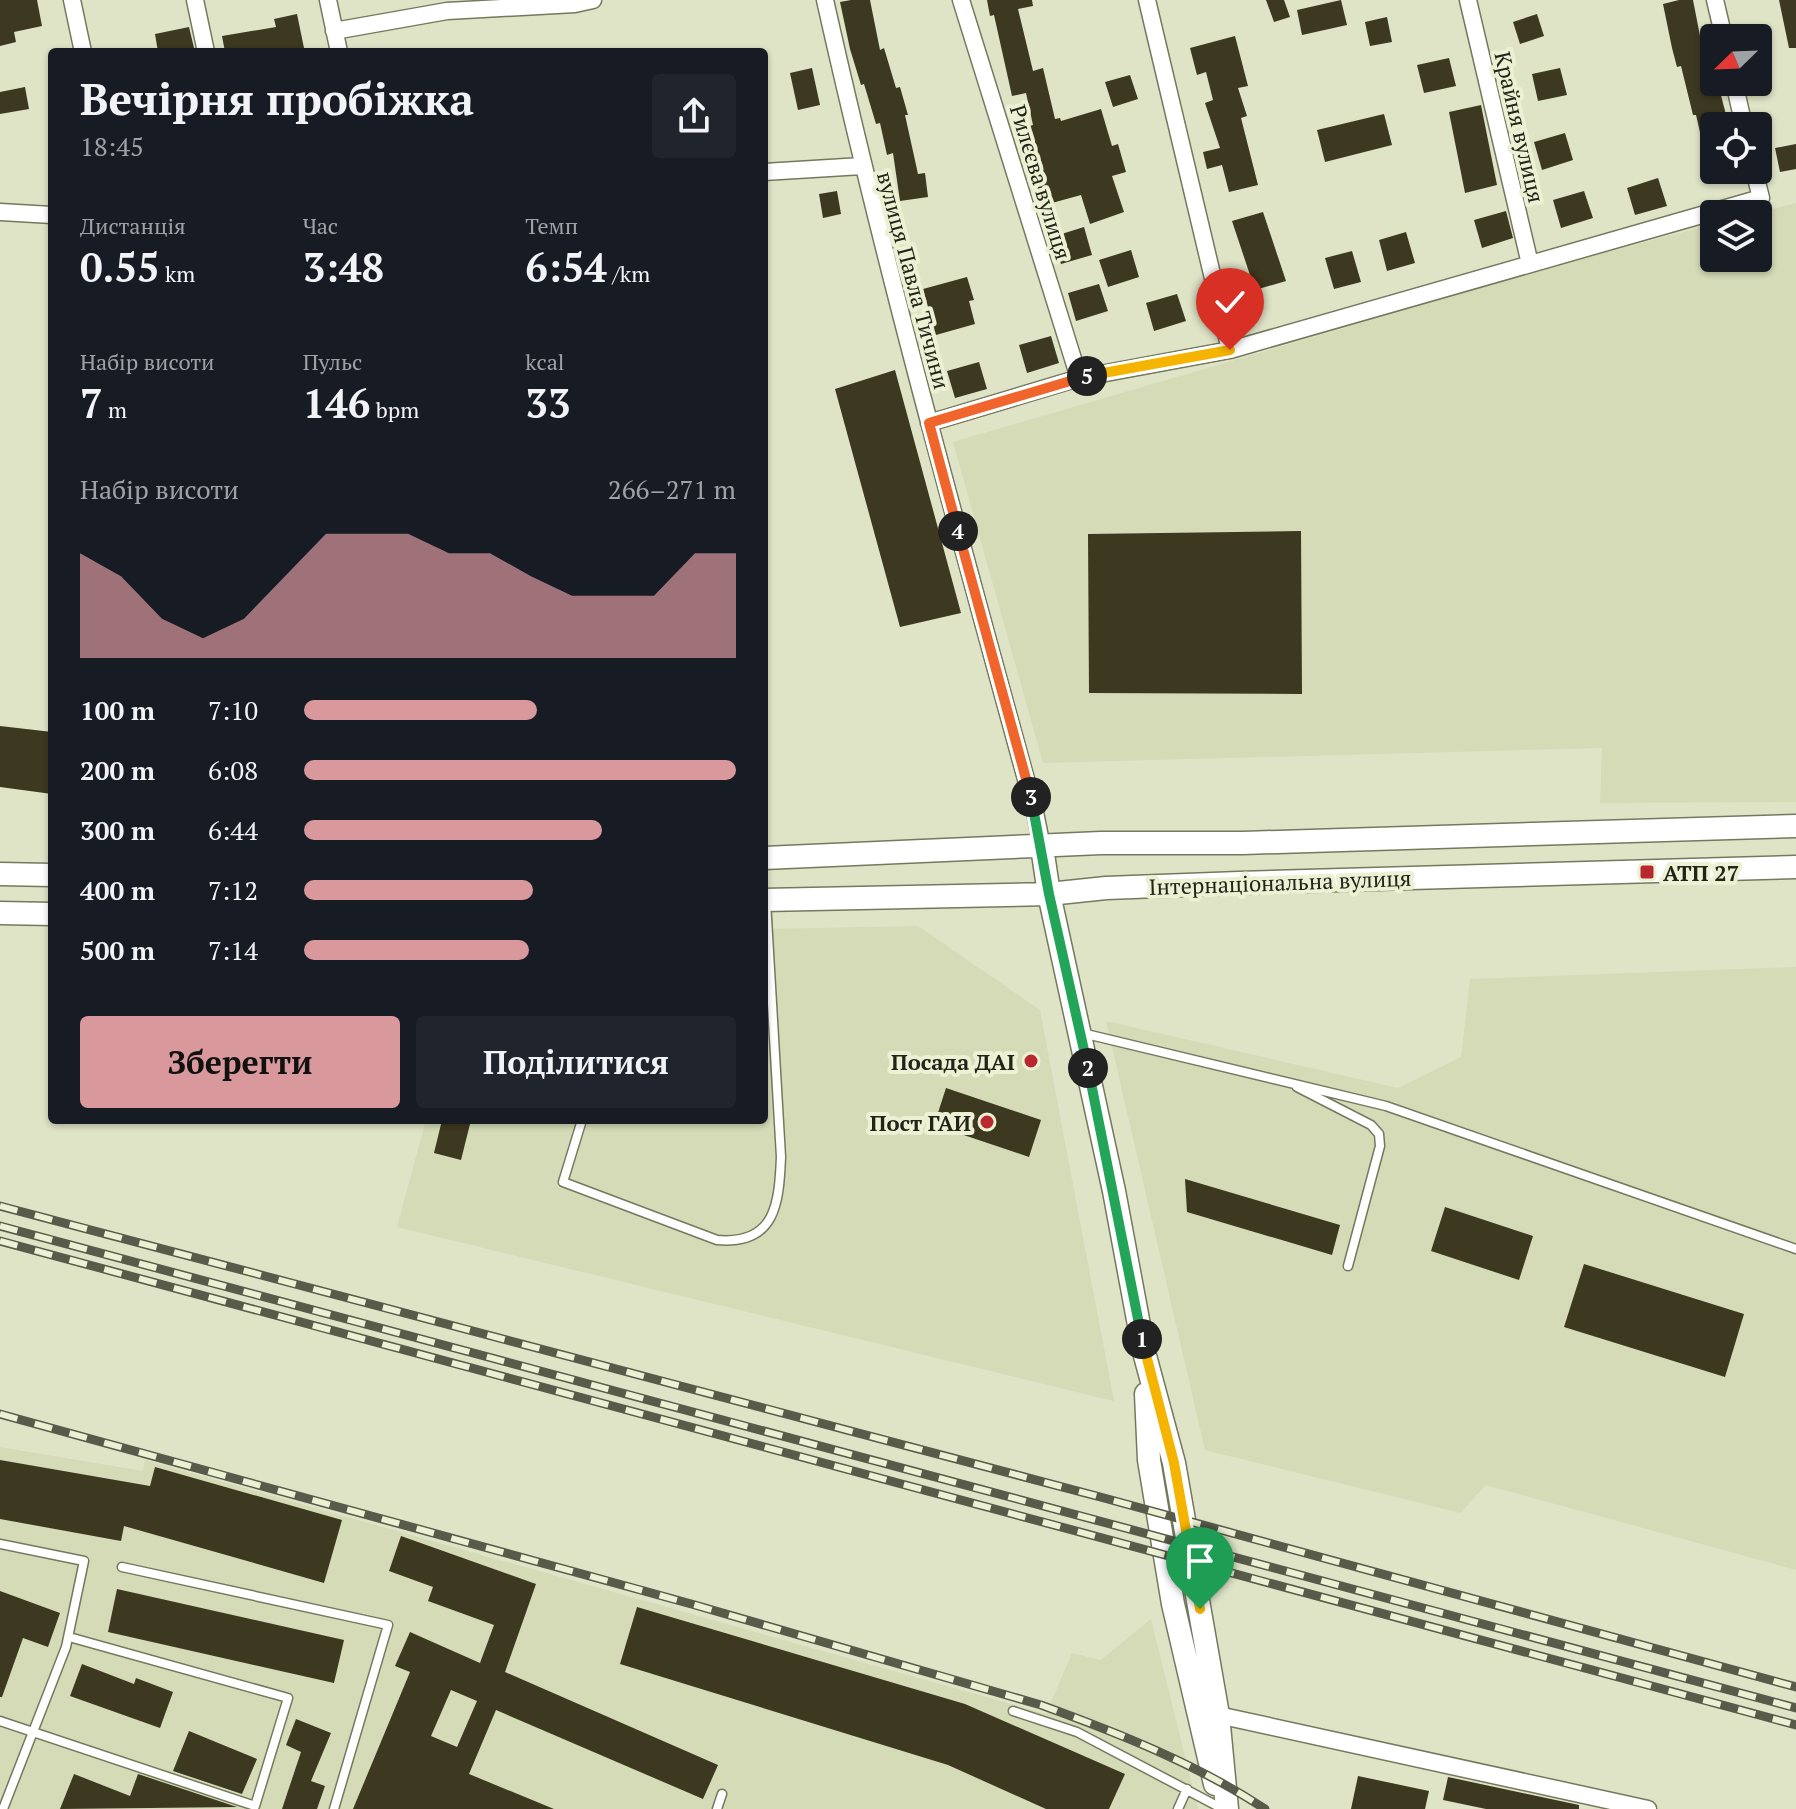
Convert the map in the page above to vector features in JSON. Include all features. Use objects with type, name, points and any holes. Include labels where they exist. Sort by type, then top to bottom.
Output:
[{"type":"main road","name":"Інтернаціональна вулиця","points":[[768,858],[1101,843],[1243,843],[1796,826]]},
{"type":"main road","points":[[1042,847],[1049,894],[1114,1191],[1144,1352],[1174,1463],[1218,1715],[1225,1809]]},
{"type":"main road","name":"Інтернаціональна вулиця","points":[[768,900],[1049,894],[1106,888],[1209,884],[1796,867]]},
{"type":"main road","points":[[0,874],[48,875]]},
{"type":"main road","points":[[0,913],[48,914]]},
{"type":"main road","points":[[1144,1352],[1149,1460],[1173,1604],[1211,1776],[1225,1809]]},
{"type":"street","points":[[72,0],[82,48]]},
{"type":"street","points":[[195,0],[205,48]]},
{"type":"street","points":[[328,0],[338,48]]},
{"type":"street","points":[[334,31],[447,11],[593,0]]},
{"type":"street","name":"вулиця Павла Тичини","points":[[825,0],[862,166],[1042,847]]},
{"type":"street","name":"Рилєєва вулиця","points":[[961,0],[1079,378]]},
{"type":"street","points":[[1147,0],[1230,350]]},
{"type":"street","name":"Крайня вулиця","points":[[1468,0],[1530,264]]},
{"type":"street","points":[[1715,0],[1721,24]]},
{"type":"street","points":[[768,172],[862,166]]},
{"type":"street","points":[[929,423],[1079,378],[1230,350],[1761,198],[1758,184]]},
{"type":"street","points":[[0,212],[48,215]]},
{"type":"street","points":[[1218,1715],[1648,1809]]},
{"type":"lane","points":[[581,1124],[563,1182],[717,1240],[745,1240],[757,1233],[773,1216],[779,1200],[781,1157],[768,948]]},
{"type":"lane","points":[[1081,1033],[1386,1106],[1796,1249]]},
{"type":"lane","points":[[1281,1079],[1371,1125],[1379,1134],[1380,1146],[1348,1266]]},
{"type":"lane","points":[[0,1544],[84,1561],[69,1637],[3,1809]]},
{"type":"lane","points":[[122,1567],[388,1625],[334,1809]]},
{"type":"lane","points":[[0,1721],[255,1806],[288,1698],[69,1637]]},
{"type":"lane","points":[[1013,1711],[1077,1732],[1225,1809]]},
{"type":"lane","points":[[1077,1732],[1087,1722]]},
{"type":"lane","points":[[1178,1809],[1187,1789]]},
{"type":"lane","points":[[717,1809],[722,1794]]},
{"type":"shaded area","points":[[1796,203],[1796,802],[1600,803],[1602,748],[1043,763],[953,442],[1596,255],[1700,228],[1700,272],[1772,272],[1772,209]]},
{"type":"shaded area","points":[[918,926],[1040,1010],[1114,1401],[397,1227],[425,1124],[768,1124],[768,929]]},
{"type":"shaded area","points":[[1796,967],[1796,1570],[1486,1485],[1460,1513],[1205,1450],[1106,1021],[1398,1088],[1461,1057],[1470,979]]},
{"type":"shaded area","points":[[0,1447],[143,1471],[145,1460],[1046,1714],[1072,1653],[1101,1660],[1151,1619],[1198,1809],[0,1809]]},
{"type":"building","points":[[0,0],[37,0],[42,26],[14,32],[16,42],[0,46]]},
{"type":"building","points":[[870,0],[880,50],[884,48],[896,88],[900,87],[918,174],[925,173],[928,197],[900,201],[893,153],[887,155],[880,123],[876,124],[850,49],[840,2]]},
{"type":"building","points":[[987,0],[1032,0],[1033,6],[1018,9],[1033,71],[1043,68],[1055,119],[1060,118],[1061,121],[1101,109],[1112,146],[1118,144],[1126,172],[1112,176],[1124,212],[1090,224],[1081,195],[1041,206],[1022,128],[1033,125],[1026,93],[1012,96],[994,15],[990,16]]},
{"type":"building","points":[[1266,0],[1284,0],[1290,17],[1274,22]]},
{"type":"building","points":[[1341,0],[1347,25],[1302,35],[1297,10]]},
{"type":"building","points":[[1693,0],[1700,36],[1700,96],[1721,96],[1725,112],[1700,112],[1700,132],[1681,66],[1677,67],[1663,4]]},
{"type":"building","points":[[1779,0],[1796,0],[1796,48],[1789,48]]},
{"type":"building","points":[[297,14],[304,48],[224,48],[222,36],[276,27],[274,19]]},
{"type":"building","points":[[1537,14],[1544,36],[1520,44],[1513,22]]},
{"type":"building","points":[[1387,17],[1392,42],[1370,46],[1365,22]]},
{"type":"building","points":[[189,27],[194,48],[157,48],[155,34]]},
{"type":"building","points":[[1235,36],[1248,86],[1238,88],[1247,116],[1241,118],[1258,185],[1229,192],[1222,165],[1207,169],[1203,152],[1220,148],[1205,103],[1213,100],[1206,72],[1197,75],[1190,48]]},
{"type":"building","points":[[1449,58],[1456,86],[1424,93],[1417,65]]},
{"type":"building","points":[[812,68],[820,105],[798,110],[790,73]]},
{"type":"building","points":[[1560,68],[1567,95],[1538,101],[1532,74]]},
{"type":"building","points":[[1130,75],[1138,99],[1113,107],[1105,82]]},
{"type":"building","points":[[25,87],[29,109],[0,114],[0,92]]},
{"type":"building","points":[[1481,105],[1497,185],[1465,193],[1449,112]]},
{"type":"building","points":[[1384,114],[1392,145],[1325,162],[1317,130]]},
{"type":"building","points":[[1565,133],[1573,160],[1542,170],[1534,142]]},
{"type":"building","points":[[1796,144],[1796,169],[1780,172],[1775,148]]},
{"type":"building","points":[[1658,178],[1667,206],[1635,215],[1627,188]]},
{"type":"building","points":[[837,191],[841,214],[823,218],[819,194]]},
{"type":"building","points":[[1584,191],[1593,218],[1561,228],[1553,200]]},
{"type":"building","points":[[1506,211],[1513,238],[1482,248],[1474,220]]},
{"type":"building","points":[[1263,212],[1286,281],[1255,290],[1232,221]]},
{"type":"building","points":[[1084,227],[1092,255],[1061,264],[1052,237]]},
{"type":"building","points":[[1406,232],[1415,263],[1387,271],[1379,240]]},
{"type":"building","points":[[1131,250],[1139,277],[1108,287],[1099,260]]},
{"type":"building","points":[[1352,251],[1361,282],[1334,289],[1325,258]]},
{"type":"building","points":[[967,277],[974,300],[969,301],[975,324],[936,335],[923,289]]},
{"type":"building","points":[[1099,284],[1108,311],[1076,321],[1068,293]]},
{"type":"building","points":[[1177,294],[1186,321],[1154,331],[1146,303]]},
{"type":"building","points":[[1051,336],[1059,363],[1027,373],[1019,345]]},
{"type":"building","points":[[979,362],[987,389],[955,398],[947,371]]},
{"type":"building","points":[[895,370],[961,613],[900,627],[835,389]]},
{"type":"building","points":[[1301,531],[1302,694],[1089,693],[1088,534]]},
{"type":"building","points":[[0,726],[48,732],[48,793],[0,787]]},
{"type":"building","name":"Пост ГАИ","points":[[946,1088],[1041,1120],[1029,1157],[934,1125]]},
{"type":"building","points":[[441,1124],[470,1124],[461,1160],[434,1153]]},
{"type":"building","points":[[1185,1179],[1340,1225],[1332,1255],[1187,1212]]},
{"type":"building","points":[[1445,1207],[1533,1236],[1519,1280],[1431,1251]]},
{"type":"building","points":[[1584,1264],[1744,1314],[1725,1377],[1564,1327]]},
{"type":"building","points":[[0,1460],[150,1486],[155,1467],[342,1520],[324,1583],[124,1526],[121,1541],[0,1519]]},
{"type":"building","points":[[401,1536],[536,1584],[505,1672],[718,1765],[703,1799],[496,1710],[469,1774],[554,1809],[353,1809],[410,1672],[395,1666],[410,1632],[480,1663],[494,1625],[428,1601],[433,1587],[389,1571]],"holes":[[[451,1690],[477,1701],[457,1747],[431,1736]]]},
{"type":"building","points":[[117,1589],[344,1640],[334,1683],[108,1632]]},
{"type":"building","points":[[0,1591],[60,1613],[48,1647],[23,1638],[2,1697],[0,1697]]},
{"type":"building","points":[[637,1607],[965,1704],[1125,1774],[1109,1809],[1046,1809],[948,1765],[620,1664]]},
{"type":"building","points":[[82,1664],[134,1684],[136,1678],[173,1692],[160,1728],[70,1696]]},
{"type":"building","points":[[296,1719],[331,1733],[311,1781],[325,1786],[317,1809],[282,1809],[301,1752],[286,1745]]},
{"type":"building","points":[[189,1731],[257,1759],[242,1794],[173,1771]]},
{"type":"building","points":[[74,1774],[130,1796],[138,1774],[237,1807],[60,1809]]},
{"type":"building","points":[[1358,1776],[1429,1791],[1425,1809],[1351,1809]]},
{"type":"building","points":[[1448,1777],[1579,1805],[1579,1809],[1486,1809],[1443,1800]]},
{"type":"railway","points":[[0,1206],[1104,1498],[1796,1687]]},
{"type":"railway","points":[[0,1226],[1796,1708]]},
{"type":"railway","points":[[0,1241],[1796,1725]]},
{"type":"railway","points":[[0,1414],[695,1605],[1041,1705],[1128,1738],[1185,1764],[1265,1809]]},
{"type":"place","name":"АТП 27","points":[[1647,872]]},
{"type":"place","name":"Посада ДАІ","points":[[1031,1061]]},
{"type":"place","name":"Пост ГАИ","points":[[987,1122]]},
{"type":"route","points":[[1200,1609],[1174,1463],[1144,1352],[1114,1191],[1049,894],[1035,812],[929,423],[1079,378],[1230,350]]}]
